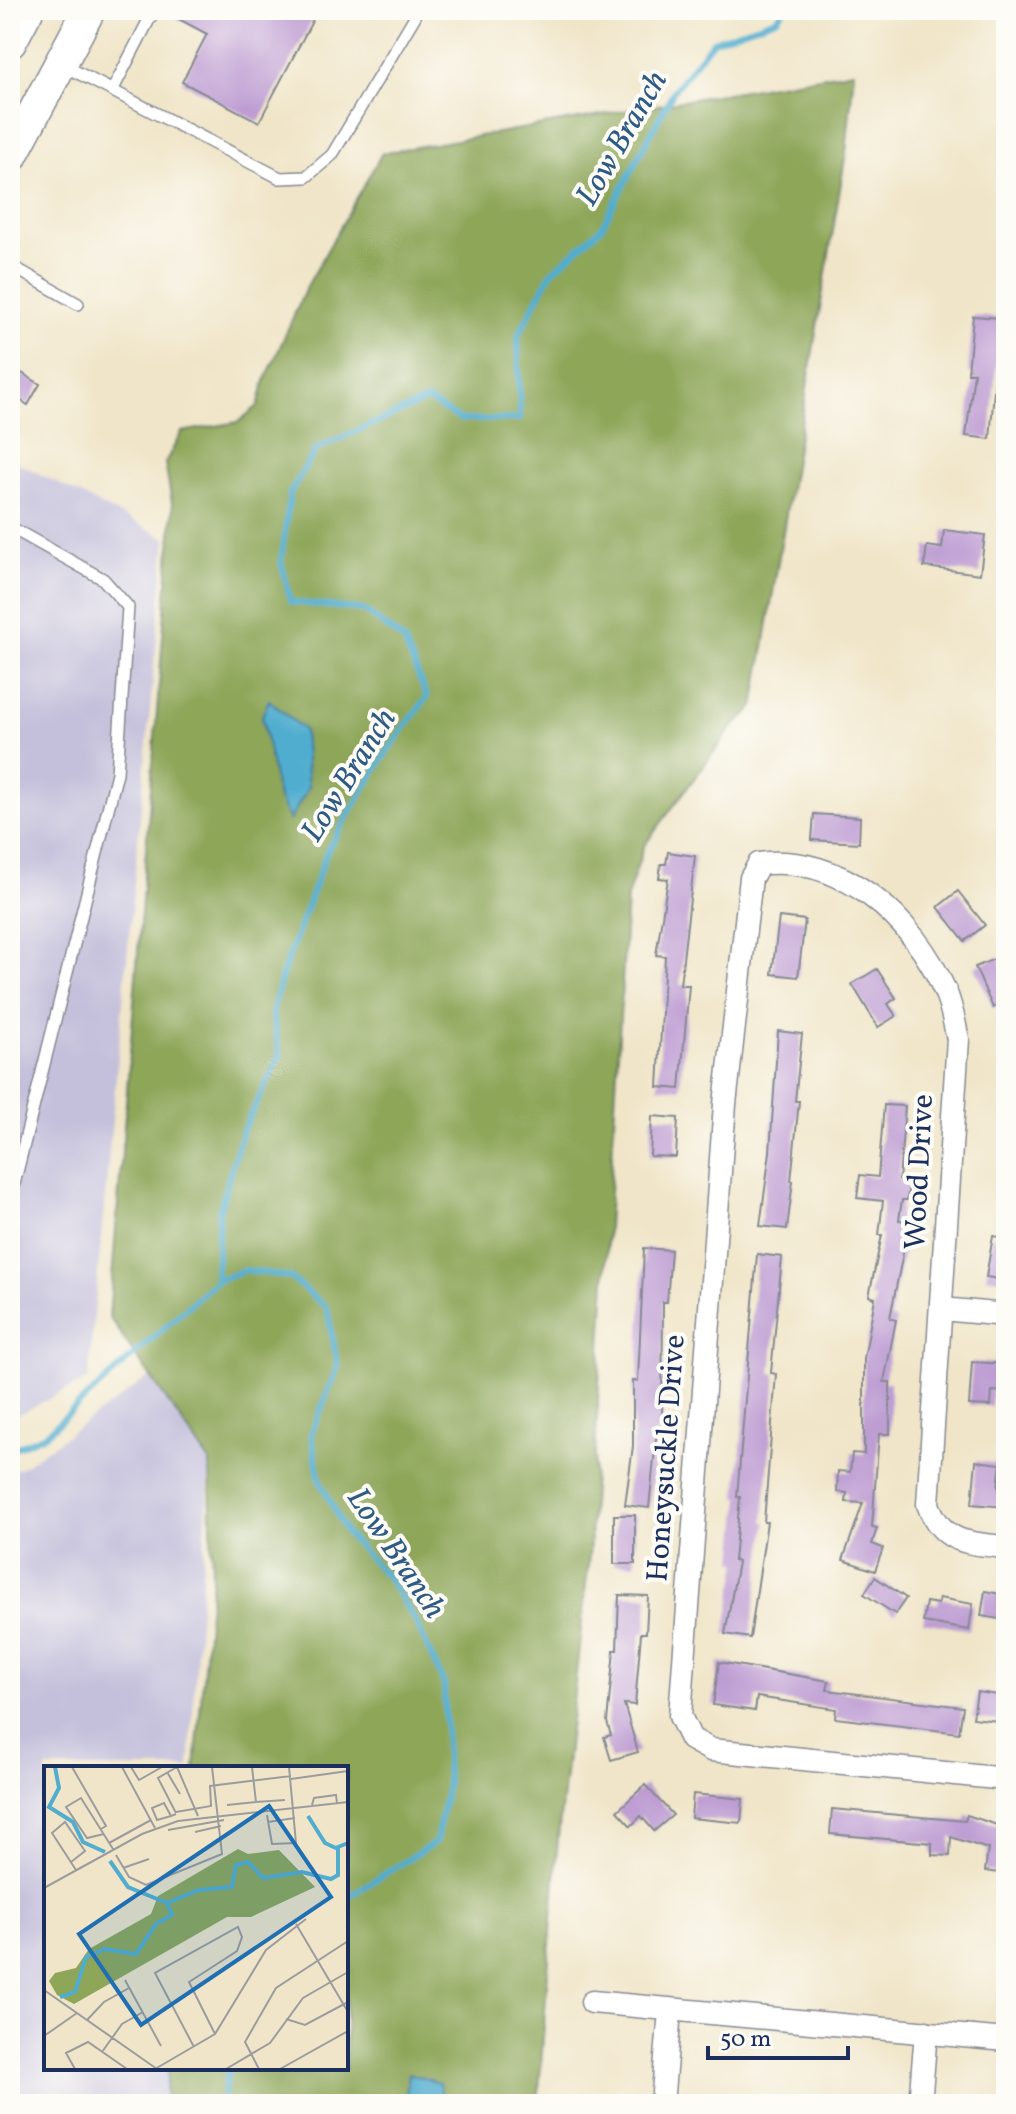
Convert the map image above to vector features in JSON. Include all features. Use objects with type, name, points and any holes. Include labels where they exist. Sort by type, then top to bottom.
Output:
[{"type":"main road","points":[[10,42],[27,10]]},
{"type":"main road","points":[[10,158],[89,10]]},
{"type":"street","name":"Wood Drive","points":[[759,864],[784,861],[826,869],[863,890],[915,936],[946,992],[958,1039],[928,1504],[935,1524],[950,1537],[1006,1547]]},
{"type":"street","name":"Honeysuckle Drive","points":[[759,864],[751,878],[725,1104],[680,1716],[691,1739],[711,1750],[1006,1779]]},
{"type":"street","points":[[942,1309],[1006,1315]]},
{"type":"street","points":[[592,2002],[1006,2040]]},
{"type":"street","points":[[662,2104],[670,2011]]},
{"type":"street","points":[[920,2104],[926,2032]]},
{"type":"lane","points":[[112,91],[154,10]]},
{"type":"lane","points":[[60,64],[280,178],[306,177],[332,155],[414,18],[415,10]]},
{"type":"lane","points":[[10,265],[78,304]]},
{"type":"lane","points":[[10,527],[103,579],[128,607],[117,773],[10,1200]]},
{"type":"shaded area","points":[[10,459],[166,538],[88,1379],[10,1419]]},
{"type":"shaded area","points":[[151,1376],[210,1462],[189,1766],[44,1766],[44,2070],[167,2070],[165,2104],[10,2104],[10,1472],[24,1466]]},
{"type":"green space","points":[[854,71],[846,152],[754,707],[731,729],[644,846],[627,897],[589,1557],[558,1838],[538,2104],[165,2104],[168,2070],[348,2070],[348,1766],[195,1766],[212,1577],[210,1462],[109,1317],[173,509],[165,463],[182,432],[238,422],[258,406],[264,383],[306,288],[382,153]]},
{"type":"water","points":[[269,700],[304,730],[308,788],[290,820],[278,798],[262,716]]},
{"type":"water","points":[[409,2073],[439,2083],[444,2104],[405,2104]]},
{"type":"building","points":[[162,10],[318,10],[259,122],[182,82],[207,34]]},
{"type":"building","points":[[973,316],[1000,318],[990,439],[966,436],[974,373],[968,373]]},
{"type":"building","points":[[10,366],[40,384],[28,405],[10,394]]},
{"type":"building","points":[[944,530],[985,535],[980,574],[924,567],[927,546],[942,548]]},
{"type":"building","points":[[814,814],[860,817],[859,843],[812,840]]},
{"type":"building","points":[[668,852],[695,856],[680,985],[689,985],[680,1089],[658,1087],[665,956],[656,955],[668,879],[659,878],[661,864],[666,864]]},
{"type":"building","points":[[958,891],[985,925],[965,941],[938,907]]},
{"type":"building","points":[[779,917],[805,920],[798,977],[772,974]]},
{"type":"building","points":[[999,957],[1006,973],[1006,1002],[993,1008],[975,967]]},
{"type":"building","points":[[877,969],[896,998],[888,1004],[896,1016],[878,1027],[852,984]]},
{"type":"building","points":[[778,1031],[802,1034],[787,1229],[760,1226],[770,1152]]},
{"type":"building","points":[[884,1105],[905,1106],[899,1180],[910,1181],[907,1200],[902,1200],[899,1220],[905,1221],[903,1253],[890,1318],[896,1320],[884,1382],[890,1382],[890,1434],[879,1434],[872,1527],[877,1528],[872,1544],[883,1548],[875,1571],[843,1560],[863,1503],[846,1502],[847,1493],[837,1492],[838,1471],[850,1472],[852,1453],[864,1454],[864,1359],[875,1298],[869,1296],[882,1235],[879,1235],[883,1201],[857,1198],[860,1175],[878,1177]]},
{"type":"building","points":[[652,1116],[678,1118],[676,1157],[650,1156]]},
{"type":"building","points":[[993,1236],[1006,1238],[1006,1280],[986,1277]]},
{"type":"building","points":[[644,1248],[671,1250],[667,1302],[663,1302],[662,1429],[657,1429],[649,1508],[625,1505],[633,1446],[633,1381],[638,1381]]},
{"type":"building","points":[[757,1254],[782,1257],[771,1373],[776,1374],[764,1522],[767,1522],[750,1638],[725,1634],[738,1562],[734,1561],[740,1497],[737,1497]]},
{"type":"building","points":[[972,1362],[1006,1364],[1006,1392],[992,1391],[991,1406],[969,1405]]},
{"type":"building","points":[[976,1461],[1001,1464],[998,1487],[1006,1487],[1006,1507],[972,1504]]},
{"type":"building","points":[[614,1515],[635,1515],[635,1564],[614,1564]]},
{"type":"building","points":[[875,1577],[906,1598],[895,1614],[864,1594]]},
{"type":"building","points":[[985,1591],[1006,1595],[1006,1620],[981,1616]]},
{"type":"building","points":[[619,1595],[648,1596],[646,1633],[641,1633],[635,1705],[624,1704],[638,1752],[611,1760],[604,1737],[611,1735],[607,1722],[614,1650],[617,1650]]},
{"type":"building","points":[[939,1598],[973,1604],[969,1630],[923,1622],[926,1602],[938,1604]]},
{"type":"building","points":[[719,1662],[829,1681],[827,1690],[963,1707],[959,1733],[835,1718],[836,1709],[757,1697],[755,1711],[713,1705]]},
{"type":"building","points":[[977,1692],[1006,1696],[1006,1722],[973,1718]]},
{"type":"building","points":[[645,1785],[673,1815],[654,1831],[641,1816],[631,1826],[617,1811]]},
{"type":"building","points":[[693,1794],[743,1799],[741,1823],[691,1818]]},
{"type":"building","points":[[832,1809],[965,1821],[967,1815],[1006,1828],[1006,1874],[985,1871],[988,1849],[951,1837],[950,1856],[932,1855],[932,1843],[830,1834]]},
{"type":"waterway","name":"Low Branch","points":[[348,1897],[436,1842],[447,1785],[444,1684],[415,1620],[387,1577],[346,1533],[320,1481],[311,1434],[338,1367],[327,1308],[290,1277],[245,1270],[216,1281],[219,1212],[242,1132],[280,1056],[272,1013],[283,972],[328,849],[387,752],[427,697],[404,641],[364,610],[291,602],[281,561],[290,493],[316,449],[427,400],[461,420],[520,419],[518,336],[551,273],[601,228],[674,90],[713,41],[776,19],[784,10]]},
{"type":"waterway","points":[[10,1450],[45,1435],[216,1281]]},
{"type":"waterway","name":"Low Branch","points":[[221,2104],[229,2070]]}]
